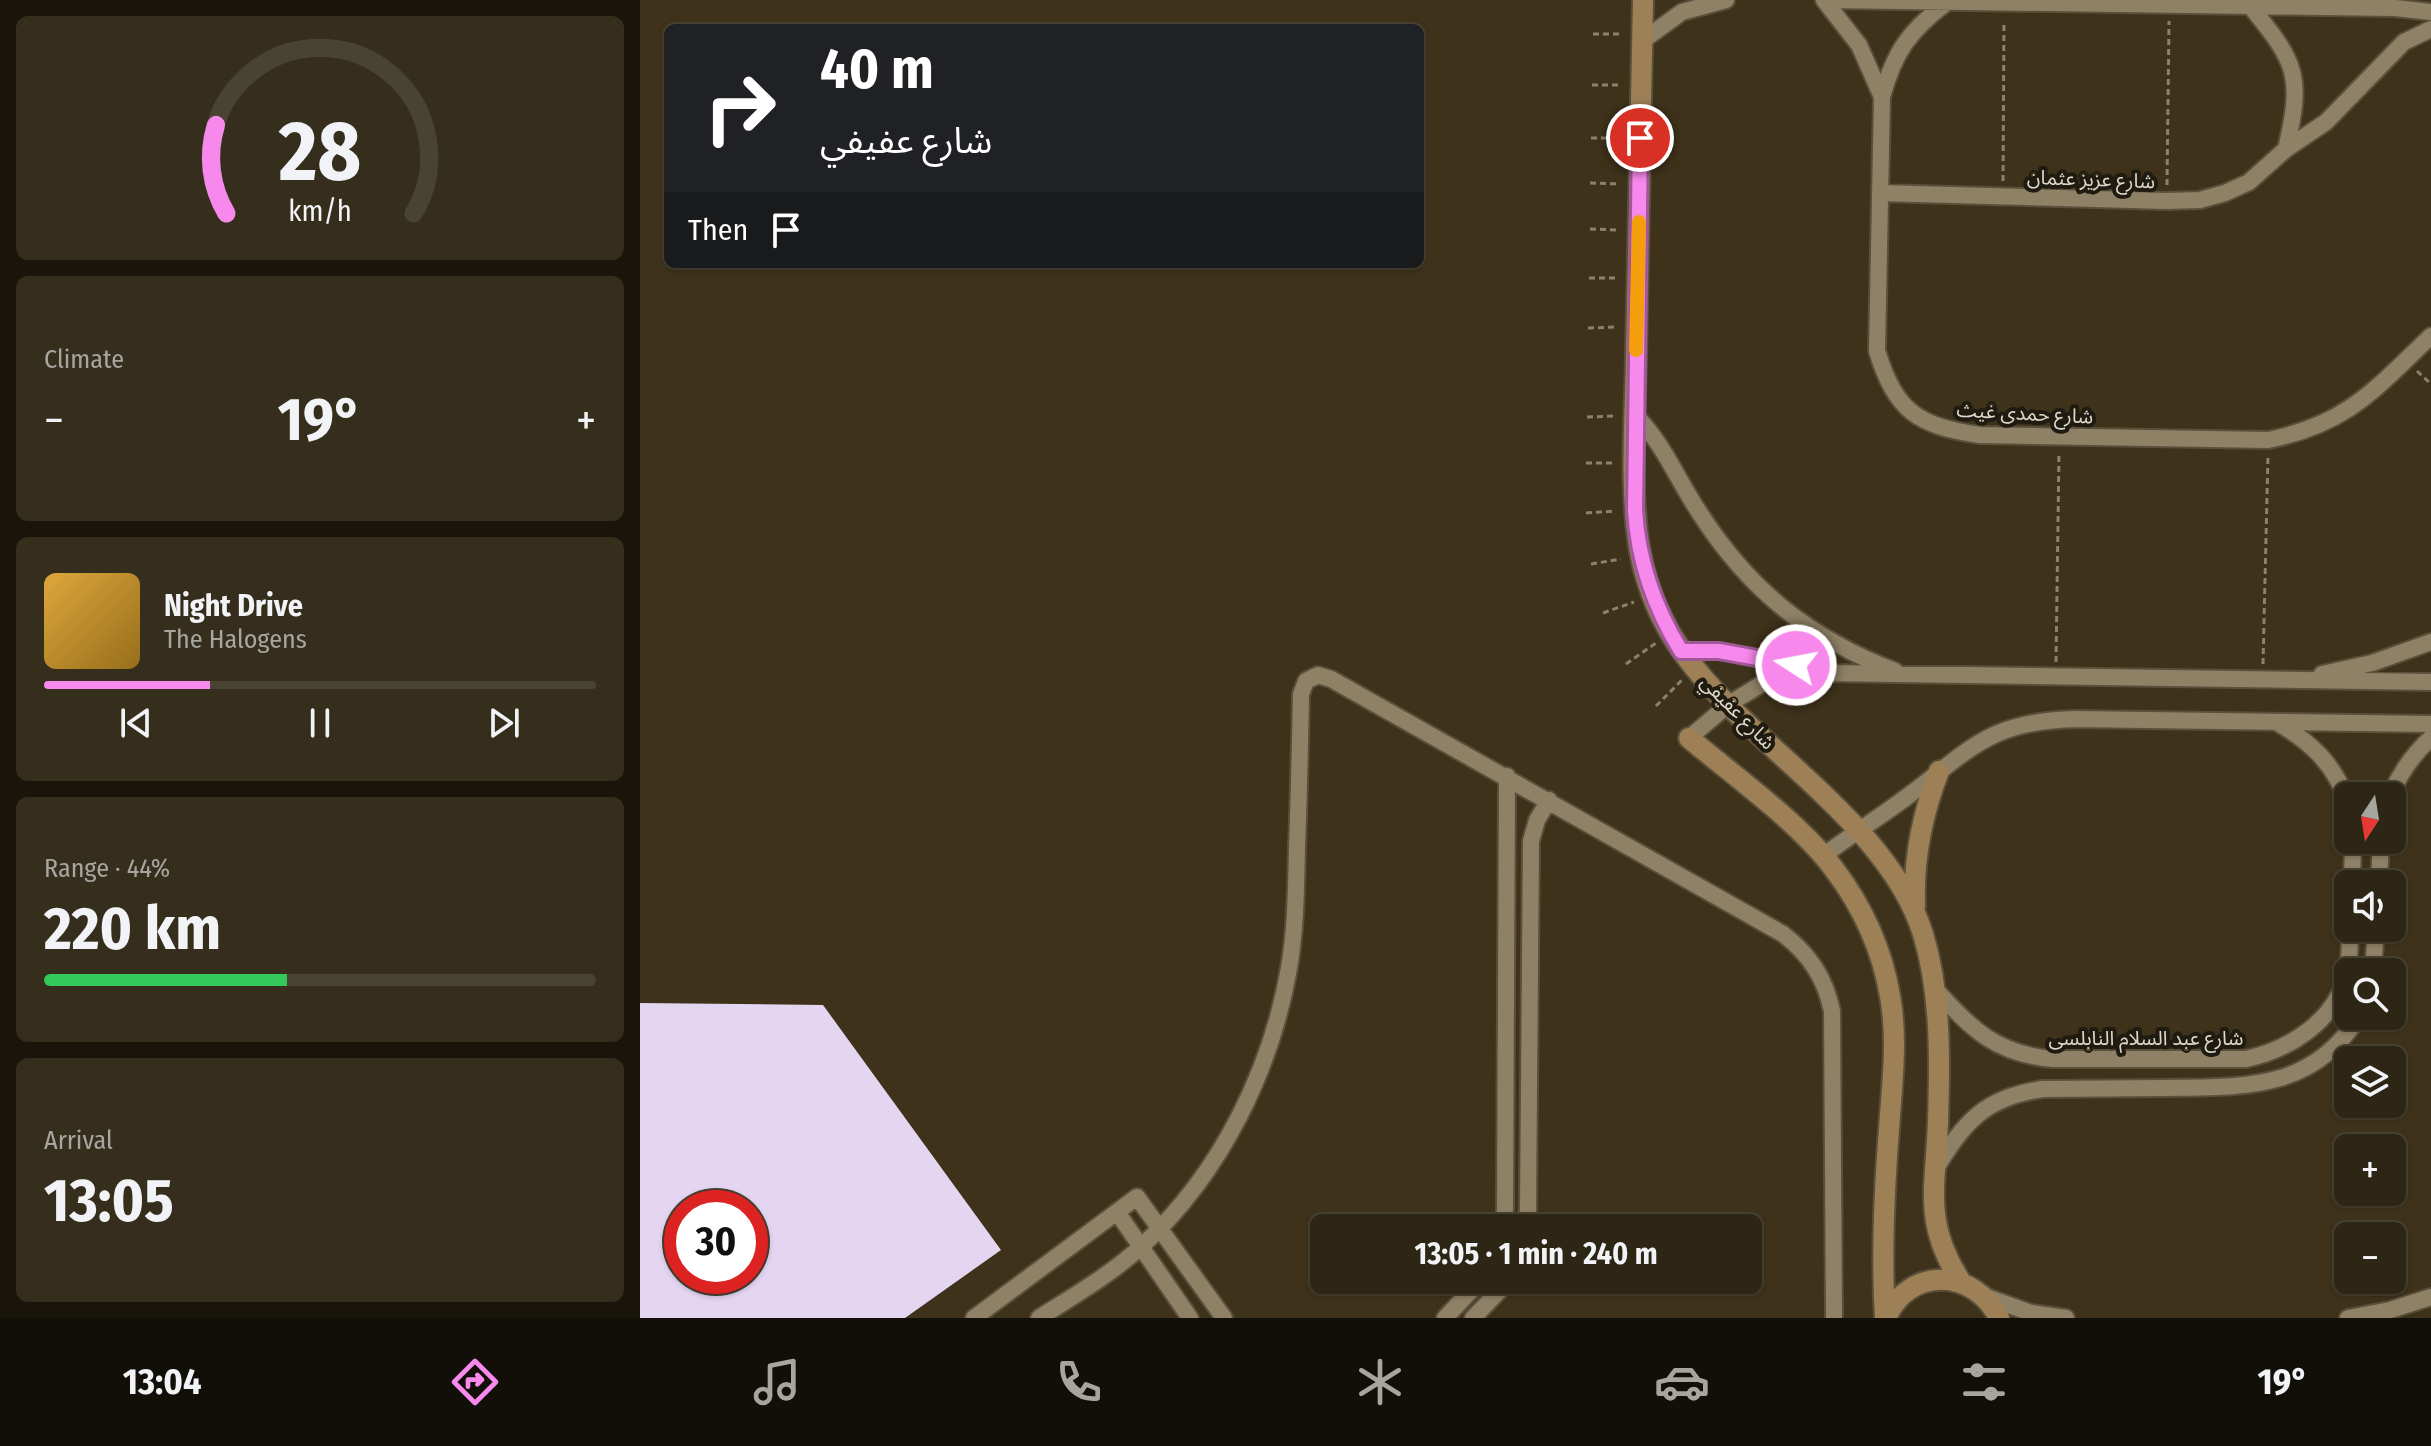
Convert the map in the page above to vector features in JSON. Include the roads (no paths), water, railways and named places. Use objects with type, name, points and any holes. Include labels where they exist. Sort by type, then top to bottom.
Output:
[{"type":"street","name":"شارع عفيفي","points":[[1643,0],[1635,415],[1635,510],[1641,556],[1652,596],[1670,633],[1694,668],[1858,831],[1890,869],[1916,914],[1928,952],[1934,988],[1939,1081],[1934,1218],[1939,1241],[1961,1282]]},
{"type":"street","points":[[1642,38],[1682,12],[1726,0]]},
{"type":"street","name":"شارع حمدى غيث","points":[[1824,0],[1859,45],[1882,97]]},
{"type":"street","points":[[1830,0],[2115,2],[2395,8],[2431,12]]},
{"type":"street","name":"شارع حمدى غيث","points":[[1947,2],[1923,20],[1904,42],[1890,69],[1882,97],[1877,351],[1886,381],[1908,410],[1942,428],[1980,435],[2268,440],[2325,424],[2351,409],[2431,336]]},
{"type":"street","points":[[2250,6],[2285,50],[2293,69],[2296,90],[2286,149]]},
{"type":"street","name":"شارع عزيز عثمان","points":[[1880,193],[2166,201],[2200,200],[2225,193],[2249,182],[2286,149],[2326,122],[2404,42],[2431,29]]},
{"type":"street","points":[[1635,415],[1666,452],[1697,510],[1728,555],[1766,595],[1809,629],[1845,649],[1908,676]]},
{"type":"street","points":[[2291,680],[2372,663],[2431,642]]},
{"type":"street","points":[[1681,651],[1719,651],[1827,673]]},
{"type":"street","points":[[1885,1318],[1881,1252],[1894,1044],[1891,997],[1879,950],[1860,907],[1823,856],[1801,833],[1689,738],[1729,704],[1768,680],[1827,673],[2431,682]]},
{"type":"street","points":[[1039,1318],[1117,1266],[1160,1229],[1203,1175],[1240,1115],[1265,1057],[1290,967],[1296,905],[1301,694],[1306,681],[1318,675],[1331,679],[1549,800],[1783,934],[1807,955],[1824,981],[1832,1011],[1834,1318]]},
{"type":"street","points":[[1823,856],[1986,737],[2044,719],[2431,724]]},
{"type":"street","points":[[2274,722],[2317,751],[2338,782]]},
{"type":"street","points":[[2397,782],[2406,765],[2431,738]]},
{"type":"street","points":[[1916,914],[1916,857],[1924,814],[1939,771]]},
{"type":"street","points":[[1504,1214],[1507,776]]},
{"type":"street","points":[[1527,1214],[1531,850],[1537,820],[1549,800]]},
{"type":"street","points":[[1507,815],[1537,820]]},
{"type":"street","name":"شارع عبد السلام النابلسى","points":[[1934,988],[1984,1038],[2005,1050],[2029,1057],[2246,1059],[2294,1041],[2320,1020],[2332,1006],[2347,972],[2349,942]]},
{"type":"street","points":[[1934,1171],[1972,1118],[1993,1103],[2017,1093],[2043,1089],[2228,1087],[2277,1081],[2307,1067],[2336,1047],[2349,1030]]},
{"type":"street","points":[[974,1318],[1137,1197],[1224,1318]]},
{"type":"street","points":[[1505,1209],[1528,1210]]},
{"type":"street","points":[[1117,1212],[1190,1318]]},
{"type":"street","points":[[1885,1318],[1899,1298],[1921,1283],[1934,1280],[1961,1282],[1984,1296],[2031,1313],[2066,1318]]},
{"type":"street","points":[[1445,1318],[1468,1294]]},
{"type":"street","points":[[1473,1318],[1496,1294]]},
{"type":"street","points":[[1984,1296],[1999,1318]]},
{"type":"street","points":[[2348,1318],[2390,1310],[2431,1297]]}]
